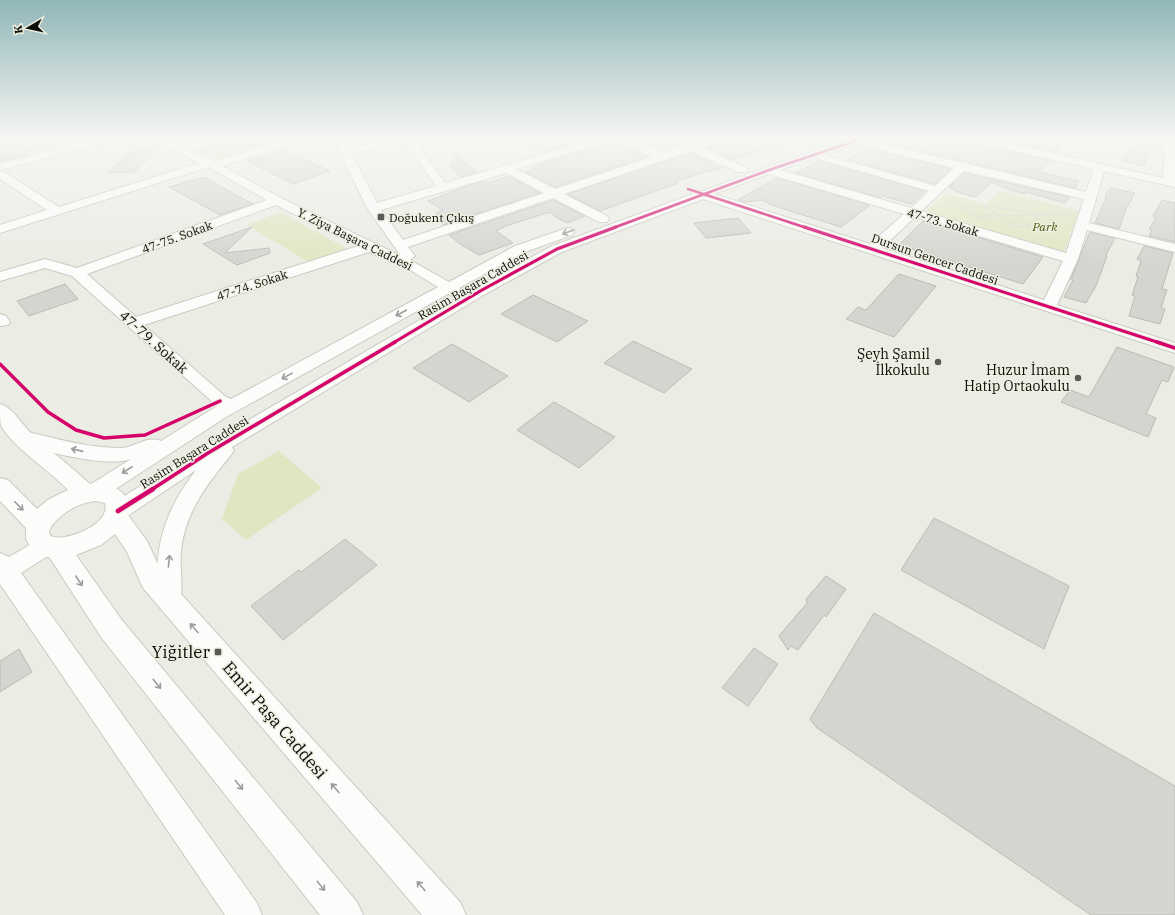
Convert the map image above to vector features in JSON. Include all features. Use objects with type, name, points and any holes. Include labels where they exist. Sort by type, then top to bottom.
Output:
[{"type":"main road","points":[[0,411],[23,438],[89,493]]},
{"type":"main road","points":[[0,486],[47,540],[111,628],[344,915]]},
{"type":"main road","points":[[47,540],[44,516],[65,501],[89,493]]},
{"type":"main road","name":"Emir Paşa Caddesi","points":[[89,493],[111,494],[117,499],[119,507],[117,513],[138,548],[152,580],[447,915]]},
{"type":"main road","points":[[47,540],[70,547],[85,542],[99,534],[109,525],[117,513]]},
{"type":"street","points":[[9,180],[57,211]]},
{"type":"street","points":[[0,229],[160,180]]},
{"type":"street","name":"Y. Ziya Başara Caddesi","points":[[239,180],[277,201],[370,247],[415,267],[468,299]]},
{"type":"street","points":[[359,180],[373,208],[415,267]]},
{"type":"street","points":[[437,180],[443,188]]},
{"type":"street","points":[[373,208],[471,180]]},
{"type":"street","points":[[528,180],[603,219]]},
{"type":"street","points":[[400,245],[594,180]]},
{"type":"street","name":"Rasim Başara Caddesi","points":[[117,513],[232,439],[468,299],[557,249],[721,180]]},
{"type":"street","name":"Rasim Başara Caddesi","points":[[89,493],[226,410],[520,250],[603,219],[736,180]]},
{"type":"street","name":"47-73. Sokak","points":[[801,180],[1071,259]]},
{"type":"street","points":[[901,180],[937,190]]},
{"type":"street","points":[[873,249],[948,180]]},
{"type":"street","points":[[1017,180],[1091,197]]},
{"type":"street","points":[[1048,307],[1071,259],[1085,219],[1096,180]]},
{"type":"street","name":"Dursun Gencer Caddesi","points":[[695,192],[1175,348]]},
{"type":"street","name":"47-75. Sokak","points":[[77,274],[277,201]]},
{"type":"street","points":[[1085,219],[1175,248]]},
{"type":"street","name":"47-74. Sokak","points":[[133,324],[370,247]]},
{"type":"street","points":[[0,277],[45,264],[77,274]]},
{"type":"street","name":"47-79. Sokak","points":[[77,274],[220,401],[226,410]]},
{"type":"street","points":[[23,438],[85,452],[122,455],[146,448],[226,410]]},
{"type":"street","points":[[169,600],[168,566],[172,534],[185,503],[202,477],[232,439]]},
{"type":"street","points":[[47,540],[2,569],[245,915]]},
{"type":"path","points":[[990,221],[960,207],[988,207],[1085,219]]},
{"type":"path","points":[[988,207],[1002,221],[1010,221],[1018,226]]},
{"type":"path","points":[[1010,227],[1030,226],[1018,215]]},
{"type":"path","points":[[1033,215],[1046,225],[1057,225],[1046,215]]},
{"type":"path","points":[[978,216],[1054,215]]},
{"type":"path","points":[[1004,225],[1036,242],[1040,250]]},
{"type":"green space","name":"Park","points":[[999,191],[1079,211],[1064,252],[1056,253],[932,215],[927,211],[946,194],[986,204]]},
{"type":"green space","points":[[281,212],[351,251],[310,263],[247,225]]},
{"type":"green space","points":[[279,451],[322,488],[246,540],[222,519],[238,474]]},
{"type":"building","points":[[195,180],[209,180],[253,204],[220,215],[169,187]]},
{"type":"building","points":[[284,180],[305,180],[293,184]]},
{"type":"building","points":[[498,180],[516,180],[540,193],[443,225],[436,213],[443,210],[428,201],[469,185],[486,181],[488,183]]},
{"type":"building","points":[[540,180],[578,180],[555,187]]},
{"type":"building","points":[[611,180],[680,180],[675,181],[678,183],[600,211],[568,194]]},
{"type":"building","points":[[774,180],[783,180],[870,205],[841,227],[771,205],[763,200],[745,202],[738,200]]},
{"type":"building","points":[[818,180],[885,180],[925,191],[911,204],[883,196],[881,198]]},
{"type":"building","points":[[919,180],[940,180],[935,184]]},
{"type":"building","points":[[957,180],[993,180],[1069,197],[1065,203],[1026,192],[1025,194],[1010,190],[992,182],[975,197],[957,192],[949,187]]},
{"type":"building","points":[[1040,180],[1079,181],[1075,188]]},
{"type":"building","points":[[1110,188],[1135,193],[1126,209],[1119,229],[1095,223],[1106,198],[1105,196]]},
{"type":"building","points":[[553,200],[585,216],[567,223],[557,218],[550,212],[506,226],[496,231],[513,243],[479,255],[460,244],[449,235]]},
{"type":"building","points":[[1162,200],[1175,203],[1175,242],[1149,236],[1152,230],[1149,229],[1156,218],[1153,216]]},
{"type":"building","points":[[738,218],[751,233],[706,238],[694,223]]},
{"type":"building","points":[[923,221],[1043,257],[1023,284],[899,245]]},
{"type":"building","points":[[252,227],[225,253],[269,248],[270,253],[237,265],[203,244]]},
{"type":"building","points":[[1090,232],[1115,238],[1106,255],[1107,256],[1096,286],[1086,303],[1064,297],[1073,280],[1071,279]]},
{"type":"building","points":[[1144,246],[1173,253],[1162,289],[1167,290],[1161,308],[1165,309],[1160,324],[1129,316],[1135,296],[1132,295],[1138,277],[1136,276],[1141,261],[1137,259]]},
{"type":"building","points":[[899,274],[936,286],[894,337],[846,319],[858,307],[866,310]]},
{"type":"building","points":[[65,284],[78,299],[29,316],[17,301]]},
{"type":"building","points":[[533,295],[588,321],[557,342],[501,314]]},
{"type":"building","points":[[633,341],[692,369],[664,393],[604,363]]},
{"type":"building","points":[[452,344],[508,376],[469,402],[413,368]]},
{"type":"building","points":[[1117,347],[1174,367],[1168,382],[1162,380],[1146,414],[1156,418],[1148,437],[1061,402],[1070,390],[1089,397]]},
{"type":"building","points":[[554,402],[615,437],[579,468],[517,430]]},
{"type":"building","points":[[934,518],[1069,586],[1044,649],[901,570]]},
{"type":"building","points":[[345,539],[377,565],[283,640],[251,606],[299,570],[301,572]]},
{"type":"building","points":[[826,576],[846,589],[826,617],[824,615],[798,650],[791,646],[788,650],[779,636],[807,603],[806,599]]},
{"type":"building","points":[[874,613],[1175,786],[1175,915],[1091,915],[817,728],[810,719]]},
{"type":"building","points":[[754,648],[778,664],[748,706],[722,688]]},
{"type":"building","points":[[19,649],[32,672],[0,692],[0,661]]},
{"type":"cycle path","points":[[118,511],[208,453],[482,290],[557,249],[743,180]]},
{"type":"cycle path","points":[[688,189],[1175,348]]},
{"type":"cycle path","points":[[0,364],[48,412],[76,430],[104,438],[145,435],[220,401]]},
{"type":"place","name":"Doğukent Çıkış","points":[[381,217]]},
{"type":"place","name":"Şeyh Şamil İlkokulu","points":[[938,362]]},
{"type":"place","name":"Huzur İmam Hatip Ortaokulu","points":[[1078,378]]},
{"type":"place","name":"Yiğitler","points":[[218,652]]}]
